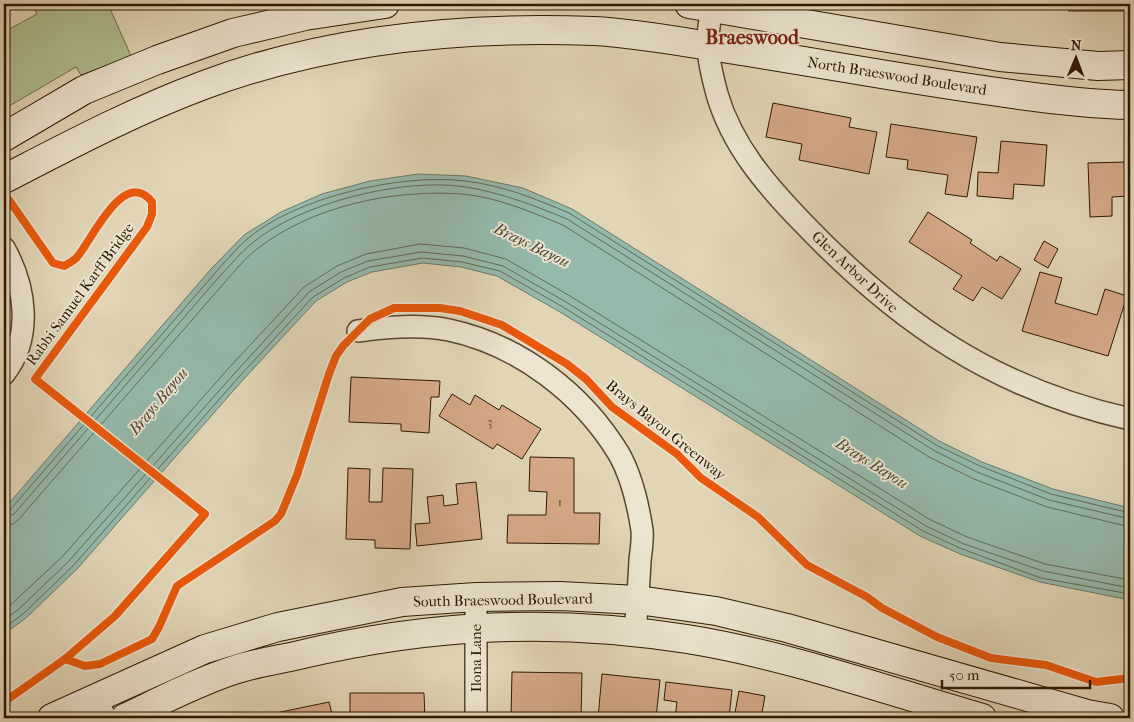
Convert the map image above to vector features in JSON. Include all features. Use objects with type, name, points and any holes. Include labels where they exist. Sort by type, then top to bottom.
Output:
[{"type":"main road","points":[[4,137],[84,90],[157,60],[233,34],[305,16],[376,5],[371,41]]},
{"type":"main road","points":[[704,5],[810,26],[1000,57],[1098,66],[1130,65]]},
{"type":"main road","name":"North Braeswood Boulevard","points":[[4,180],[128,115],[206,84],[294,57],[371,41],[510,30],[596,31],[708,45],[961,87],[1087,104],[1130,105]]},
{"type":"main road","name":"South Braeswood Boulevard","points":[[52,718],[101,708],[204,649],[278,627],[402,602],[476,597],[560,596],[638,600],[716,611],[787,628],[1087,714],[1110,718]]},
{"type":"main road","name":"South Braeswood Boulevard","points":[[125,718],[200,683],[236,669],[347,644],[431,631],[476,627],[553,627],[635,632],[740,650],[815,669],[982,718]]},
{"type":"street","name":"Glen Arbor Drive","points":[[704,5],[708,45],[717,94],[730,128],[748,160],[784,204],[863,283],[901,314],[984,367],[1055,398],[1130,419]]},
{"type":"street","points":[[4,248],[18,282],[24,310],[24,325],[19,349],[4,374]]},
{"type":"street","points":[[358,331],[391,327],[420,328],[447,330],[477,338],[514,353],[577,399],[620,455],[634,493],[642,532],[635,632]]},
{"type":"street","name":"Ilona Lane","points":[[476,597],[476,718]]},
{"type":"shaded area","points":[[33,4],[108,4],[131,56],[81,75],[76,67],[4,109],[4,32],[37,14]]},
{"type":"water","name":"Brays Bayou","points":[[418,174],[466,176],[523,188],[572,209],[939,441],[982,462],[1053,489],[1130,508],[1130,600],[1040,582],[960,554],[920,536],[560,312],[497,276],[461,267],[423,263],[372,272],[347,282],[316,301],[241,382],[77,569],[26,618],[4,634],[4,509],[211,269],[244,235],[281,212],[322,194],[370,181]]},
{"type":"building","points":[[1069,4],[1123,4],[1123,11],[1069,11]]},
{"type":"building","points":[[773,103],[851,118],[849,127],[877,132],[869,174],[799,160],[802,144],[766,137]]},
{"type":"building","points":[[891,124],[977,137],[967,197],[945,194],[948,175],[907,169],[908,160],[886,157]]},
{"type":"building","points":[[1001,141],[1047,145],[1044,186],[1014,184],[1013,199],[977,196],[978,172],[998,173]]},
{"type":"building","points":[[1126,148],[1130,148],[1130,216],[1128,196],[1112,197],[1112,216],[1090,217],[1088,163],[1127,162]]},
{"type":"building","points":[[928,212],[972,240],[970,243],[997,261],[1000,256],[1021,269],[1002,299],[982,287],[973,301],[953,289],[962,276],[909,242]]},
{"type":"building","points":[[1044,241],[1058,249],[1048,268],[1034,260]]},
{"type":"building","points":[[1040,272],[1062,278],[1055,303],[1097,315],[1105,289],[1127,296],[1108,356],[1022,331]]},
{"type":"building","points":[[351,377],[440,381],[439,397],[431,397],[429,433],[401,431],[401,424],[349,422]]},
{"type":"building","points":[[452,394],[470,405],[475,395],[499,410],[502,405],[541,429],[522,459],[497,444],[493,449],[439,416]]},
{"type":"building","points":[[530,457],[574,458],[574,513],[600,513],[599,544],[507,543],[508,515],[546,515],[547,492],[529,491]]},
{"type":"building","points":[[348,468],[370,469],[369,502],[382,502],[383,468],[413,469],[410,549],[375,548],[375,540],[346,539]]},
{"type":"building","points":[[476,482],[482,539],[417,546],[415,524],[430,523],[427,497],[443,495],[444,506],[458,504],[456,484]]},
{"type":"building","points":[[512,672],[582,673],[581,718],[511,718]]},
{"type":"building","points":[[602,674],[660,680],[656,718],[598,718]]},
{"type":"building","points":[[666,682],[732,690],[729,718],[675,718],[677,702],[664,700]]},
{"type":"building","points":[[739,691],[765,696],[761,718],[734,718]]},
{"type":"building","points":[[350,693],[424,693],[425,718],[350,718]]},
{"type":"building","points":[[329,702],[333,718],[272,718],[271,714]]},
{"type":"cycle path","name":"Rabbi Samuel Karff Bridge","points":[[9,200],[53,263],[64,266],[77,257],[100,223],[120,199],[131,193],[141,193],[152,202],[152,214],[147,227],[35,379],[205,514],[115,616],[65,659]]},
{"type":"cycle path","name":"Brays Bayou Greenway","points":[[4,702],[65,659],[85,666],[100,664],[152,639],[177,586],[275,521],[281,514],[297,475],[336,356],[343,346],[370,319],[394,308],[440,308],[460,311],[502,325],[567,364],[586,379],[612,407],[677,454],[701,478],[758,517],[807,565],[937,637],[991,658],[1046,665],[1096,682],[1130,678]]},
{"type":"district","name":"Braeswood","points":[[752,37]]}]
